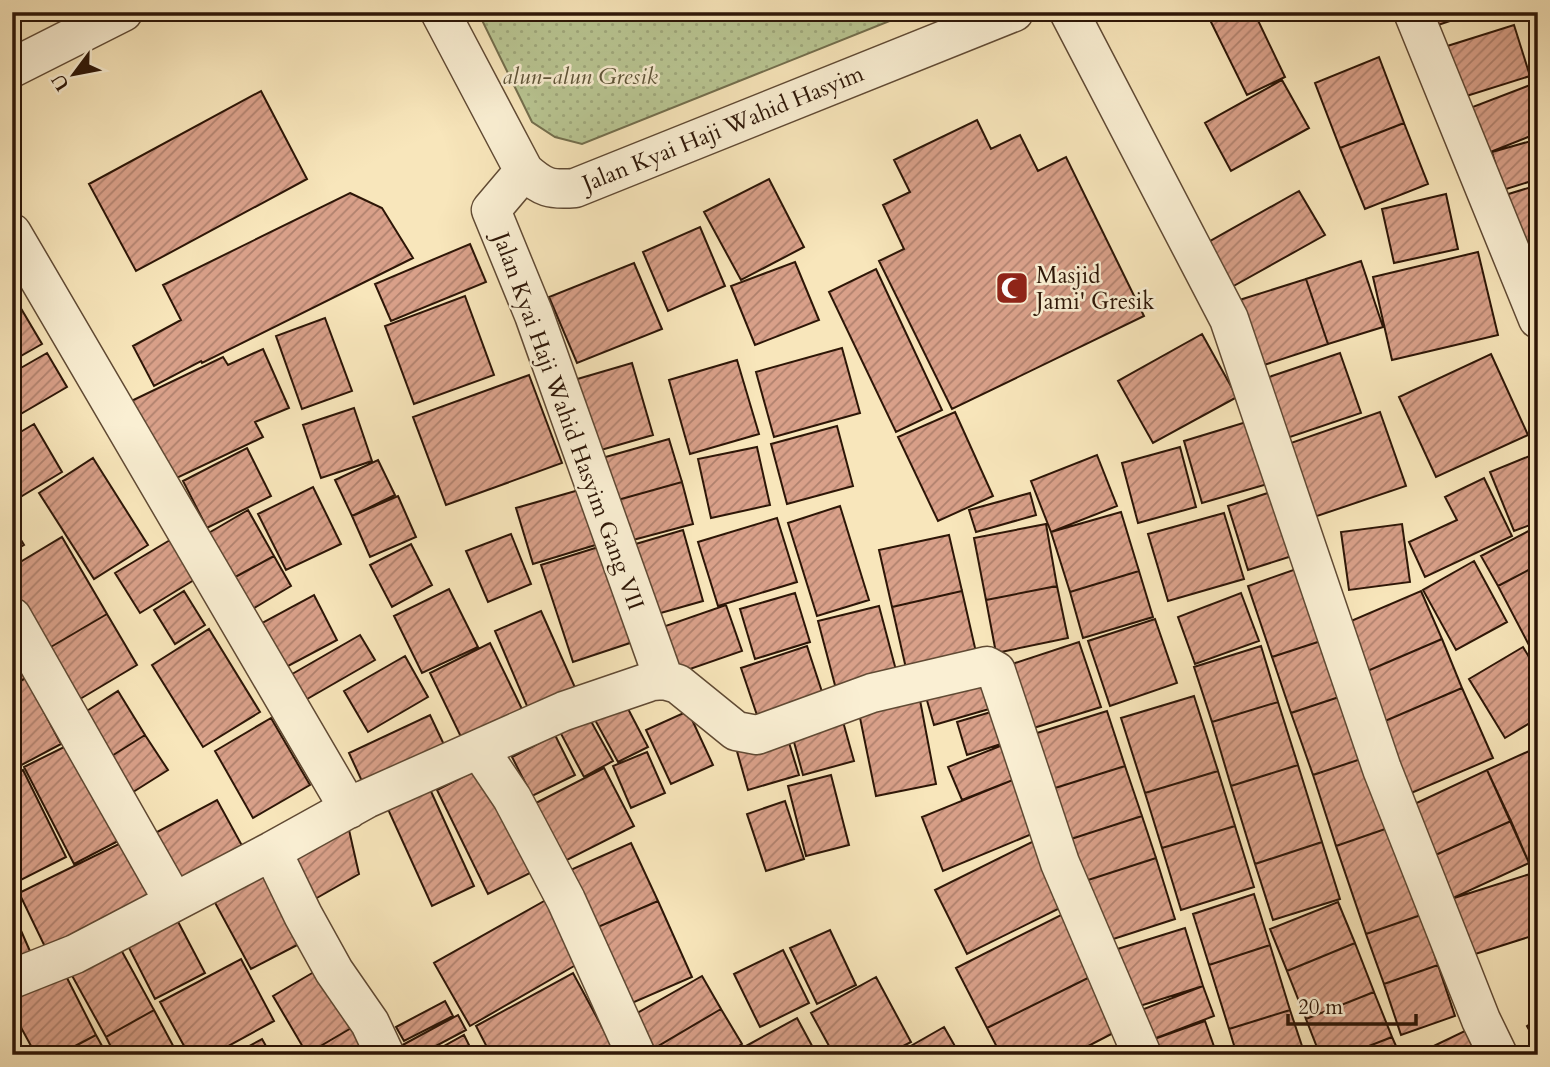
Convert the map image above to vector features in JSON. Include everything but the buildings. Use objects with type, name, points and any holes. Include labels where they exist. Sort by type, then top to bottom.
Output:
[{"type":"street","points":[[12,68],[123,12]]},
{"type":"street","points":[[440,12],[524,172]]},
{"type":"street","name":"Jalan Kyai Haji Wahid Hasyim","points":[[524,172],[538,184],[557,189],[575,188],[1014,12]]},
{"type":"street","points":[[1069,12],[1229,319],[1382,769],[1481,1020],[1498,1055]]},
{"type":"street","points":[[1413,12],[1538,319]]},
{"type":"street","name":"Jalan Kyai Haji Wahid Hasyim Gang VII","points":[[524,172],[491,210],[534,316],[664,680]]},
{"type":"street","points":[[12,233],[349,809]]},
{"type":"street","points":[[12,617],[174,902]]},
{"type":"street","points":[[12,979],[75,954],[349,809],[564,711],[652,681],[664,680],[678,684],[736,731],[757,735],[872,693],[987,666],[996,671],[1060,863],[1142,1055]]},
{"type":"street","points":[[478,749],[512,798],[560,889],[636,1055]]},
{"type":"street","points":[[272,851],[334,971],[370,1023],[385,1055]]},
{"type":"green space","name":"alun-alun Gresik","points":[[478,12],[912,12],[582,144],[555,137],[532,122]]},
{"type":"place","name":"Masjid Jami' Gresik","points":[[1012,288]]}]
